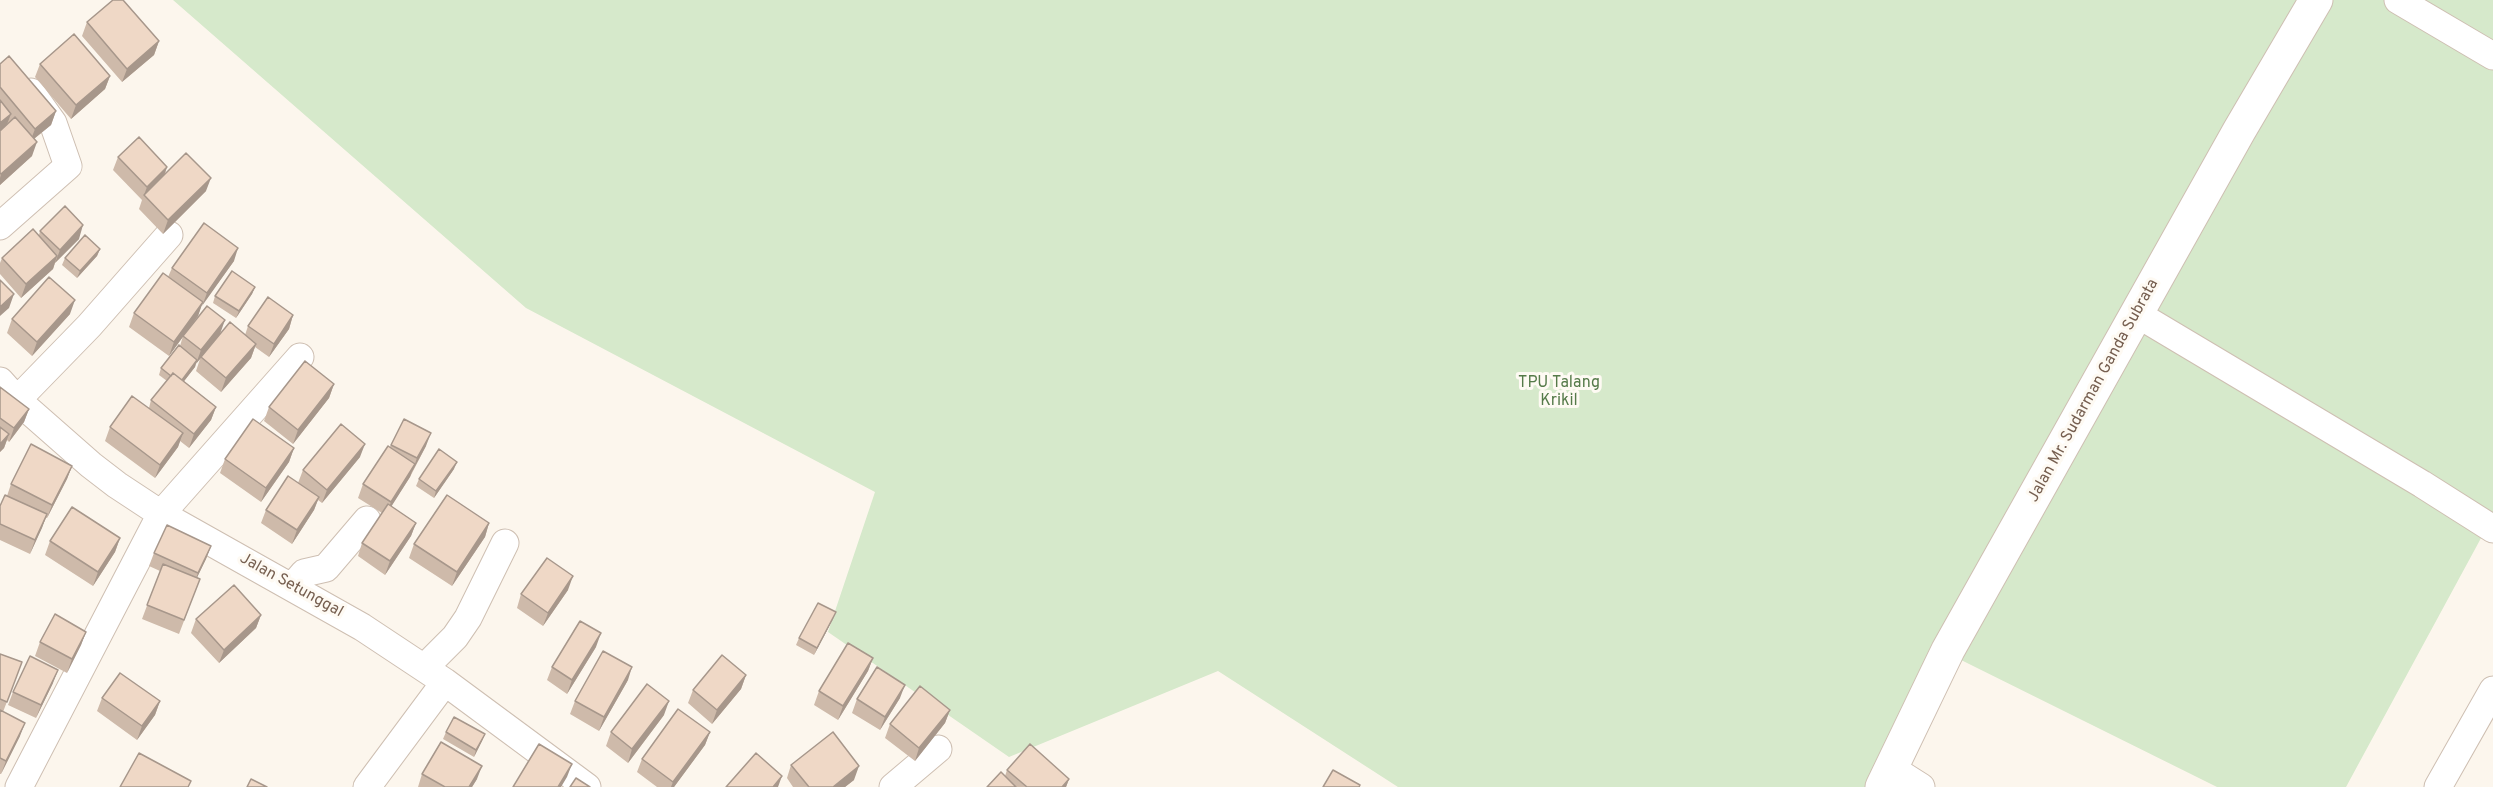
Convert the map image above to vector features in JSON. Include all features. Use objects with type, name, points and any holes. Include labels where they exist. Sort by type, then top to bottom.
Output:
[{"type":"street","name":"Jalan Mr. Sudarman Ganda Subrata","points":[[1887,778],[1948,650],[2239,131],[2316,0]]},
{"type":"street","points":[[2398,0],[2493,56]]},
{"type":"street","points":[[0,226],[68,166],[53,123],[15,70]]},
{"type":"street","points":[[8,390],[89,326],[169,235]]},
{"type":"street","points":[[2137,314],[2422,483],[2493,530]]},
{"type":"street","points":[[19,787],[161,514],[300,357]]},
{"type":"street","name":"Jalan Setunggal","points":[[8,390],[91,465],[161,514],[362,627],[434,675],[587,787]]},
{"type":"street","points":[[292,587],[304,573],[326,568],[366,520]]},
{"type":"street","points":[[367,787],[468,618],[505,543]]},
{"type":"street","points":[[2438,787],[2493,690]]},
{"type":"street","points":[[893,787],[938,749]]},
{"type":"street","points":[[1887,778],[1921,787]]},
{"type":"green space","name":"TPU Talang Krikil","points":[[173,0],[2493,0],[2493,516],[2346,787],[2217,787],[1955,657],[1872,787],[1398,787],[1218,671],[1009,757],[828,632],[875,492],[526,308]]},
{"type":"building","points":[[113,0],[123,0],[159,41],[127,69],[87,22]]},
{"type":"building","points":[[74,34],[110,76],[76,105],[40,64]]},
{"type":"building","points":[[9,56],[56,111],[35,129],[0,87],[0,64]]},
{"type":"building","points":[[0,100],[11,114],[0,123]]},
{"type":"building","points":[[15,117],[37,142],[1,174],[0,131]]},
{"type":"building","points":[[139,137],[167,167],[147,187],[118,157]]},
{"type":"building","points":[[186,153],[211,178],[168,220],[144,195]]},
{"type":"building","points":[[65,206],[83,225],[60,250],[40,231]]},
{"type":"building","points":[[204,223],[238,248],[207,293],[172,268]]},
{"type":"building","points":[[33,229],[57,256],[26,284],[2,258]]},
{"type":"building","points":[[85,235],[100,249],[80,271],[65,258]]},
{"type":"building","points":[[232,271],[255,287],[239,311],[215,296]]},
{"type":"building","points":[[163,273],[203,302],[174,342],[134,313]]},
{"type":"building","points":[[49,277],[75,300],[37,342],[12,319]]},
{"type":"building","points":[[0,280],[14,294],[0,307]]},
{"type":"building","points":[[268,297],[293,315],[274,344],[248,326]]},
{"type":"building","points":[[207,306],[225,320],[201,350],[183,336]]},
{"type":"building","points":[[230,322],[256,344],[226,378],[201,357]]},
{"type":"building","points":[[179,345],[197,360],[182,380],[173,373],[171,376],[161,368]]},
{"type":"building","points":[[305,361],[334,384],[298,430],[269,407]]},
{"type":"building","points":[[173,373],[216,407],[194,434],[151,400]]},
{"type":"building","points":[[0,387],[29,409],[14,428],[0,418]]},
{"type":"building","points":[[132,396],[183,433],[160,465],[110,427]]},
{"type":"building","points":[[253,419],[294,448],[266,488],[225,459]]},
{"type":"building","points":[[404,419],[431,433],[417,458],[391,445]]},
{"type":"building","points":[[341,424],[365,444],[327,490],[303,470]]},
{"type":"building","points":[[0,427],[9,434],[0,444]]},
{"type":"building","points":[[31,444],[72,466],[52,505],[11,484]]},
{"type":"building","points":[[388,446],[415,464],[391,502],[363,484]]},
{"type":"building","points":[[439,449],[457,462],[436,491],[419,479]]},
{"type":"building","points":[[288,476],[319,497],[297,530],[266,510]]},
{"type":"building","points":[[5,495],[47,514],[35,540],[0,524],[0,506]]},
{"type":"building","points":[[447,495],[489,523],[457,572],[414,544]]},
{"type":"building","points":[[388,504],[416,523],[390,561],[362,543]]},
{"type":"building","points":[[72,507],[120,538],[98,572],[50,541]]},
{"type":"building","points":[[167,525],[211,546],[198,573],[154,553]]},
{"type":"building","points":[[547,558],[573,576],[548,613],[521,594]]},
{"type":"building","points":[[163,564],[200,579],[184,620],[147,605]]},
{"type":"building","points":[[234,585],[261,615],[224,650],[196,619]]},
{"type":"building","points":[[818,603],[836,612],[817,648],[799,638]]},
{"type":"building","points":[[55,614],[86,632],[72,659],[40,642]]},
{"type":"building","points":[[580,621],[601,633],[572,680],[552,667]]},
{"type":"building","points":[[848,643],[873,658],[843,706],[819,691]]},
{"type":"building","points":[[603,651],[632,667],[604,717],[575,701]]},
{"type":"building","points":[[0,654],[22,662],[7,702],[0,699]]},
{"type":"building","points":[[722,655],[746,675],[717,710],[693,690]]},
{"type":"building","points":[[30,656],[58,670],[41,705],[13,692]]},
{"type":"building","points":[[877,667],[905,685],[885,717],[857,699]]},
{"type":"building","points":[[120,673],[160,701],[142,726],[102,698]]},
{"type":"building","points":[[647,684],[669,701],[632,749],[611,732]]},
{"type":"building","points":[[920,686],[950,710],[919,748],[890,724]]},
{"type":"building","points":[[678,709],[710,732],[673,782],[642,759]]},
{"type":"building","points":[[0,710],[25,723],[6,761],[0,758]]},
{"type":"building","points":[[454,717],[485,734],[476,750],[446,732]]},
{"type":"building","points":[[833,732],[859,766],[833,787],[809,787],[791,765]]},
{"type":"building","points":[[441,742],[482,766],[469,787],[445,787],[422,774]]},
{"type":"building","points":[[539,744],[572,764],[558,787],[513,787]]},
{"type":"building","points":[[1030,744],[1069,779],[1062,787],[1027,787],[1007,770]]},
{"type":"building","points":[[139,753],[191,781],[188,787],[120,787]]},
{"type":"building","points":[[756,753],[782,776],[773,787],[726,787]]},
{"type":"building","points":[[1333,770],[1360,785],[1359,787],[1323,787]]},
{"type":"building","points":[[1001,772],[1016,787],[987,787]]},
{"type":"building","points":[[576,778],[590,787],[570,787]]},
{"type":"building","points":[[251,779],[267,787],[247,787]]}]
